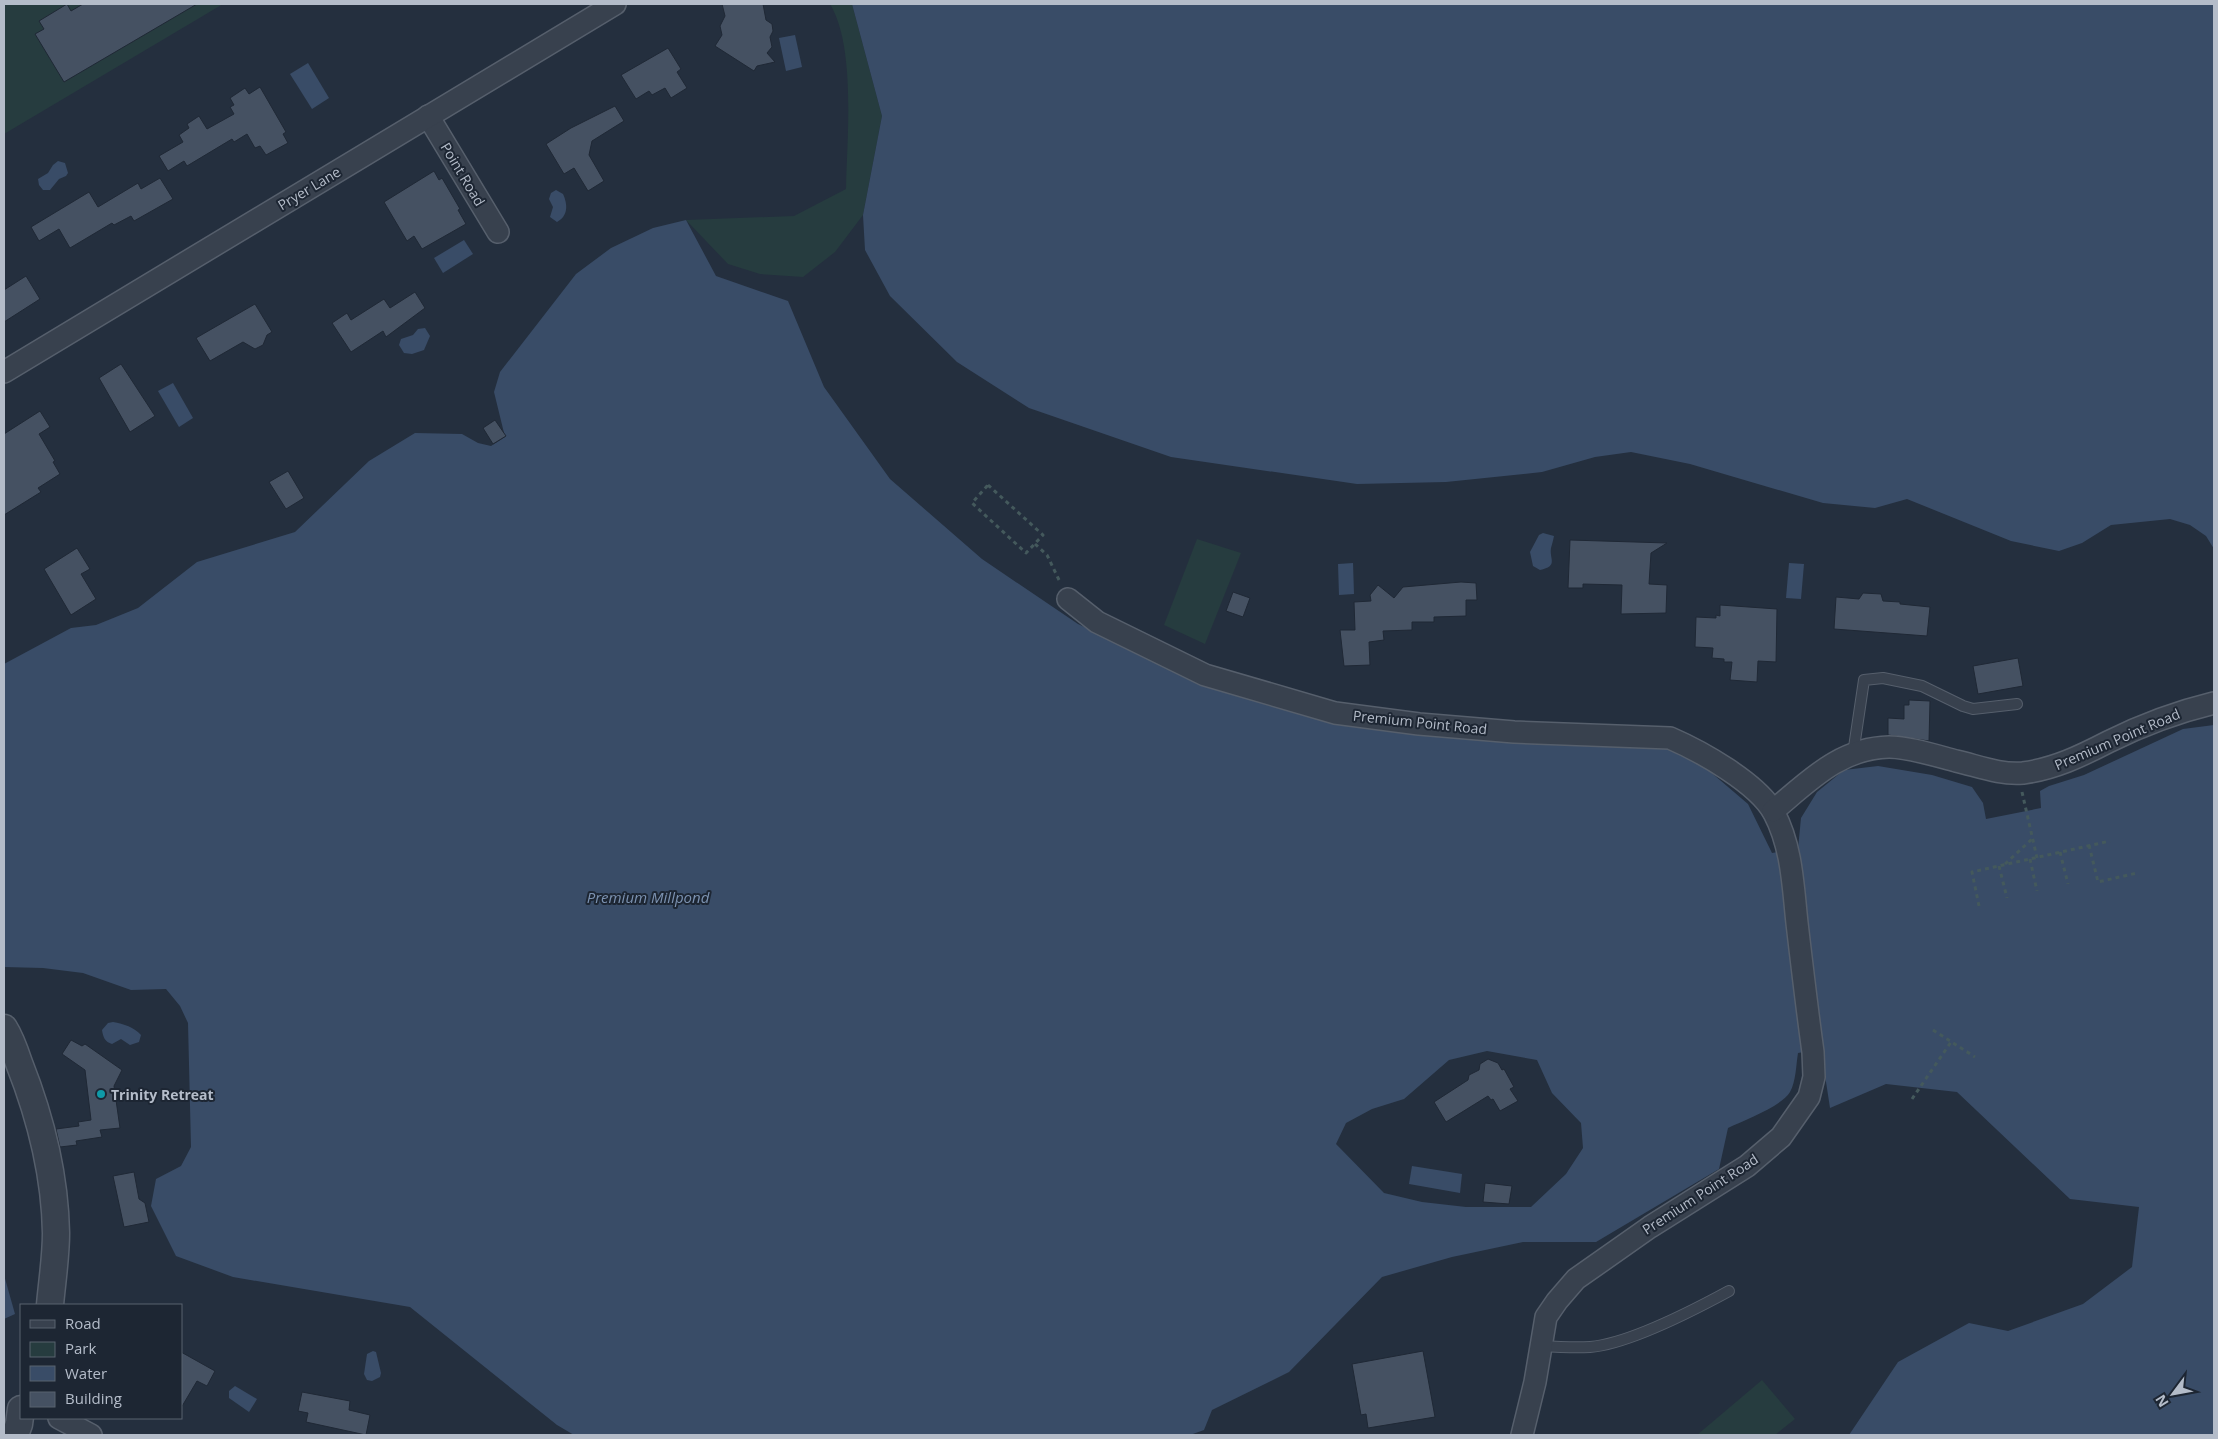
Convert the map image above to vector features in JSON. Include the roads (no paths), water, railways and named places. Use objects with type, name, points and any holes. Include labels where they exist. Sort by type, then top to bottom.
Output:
[{"type":"street","name":"Pryer Lane","points":[[4,372],[615,4]]},
{"type":"street","name":"Point Road","points":[[428,116],[498,232]]},
{"type":"street","name":"Premium Point Road","points":[[1068,599],[1097,622],[1205,675],[1335,713],[1419,724],[1514,732],[1670,738],[1693,748],[1728,770],[1752,788],[1773,811],[1788,850],[1812,1052],[1814,1077],[1809,1097],[1781,1136],[1747,1166],[1650,1227],[1576,1279],[1546,1317],[1522,1435]]},
{"type":"street","name":"Premium Point Road","points":[[1773,811],[1838,760],[1863,750],[1891,747],[1959,762],[1984,770],[2018,773],[2051,767],[2080,758],[2182,710],[2214,703]]},
{"type":"street","points":[[4,1028],[25,1077],[50,1173],[56,1233],[50,1304]]},
{"type":"street","points":[[15,1435],[20,1416]]},
{"type":"street","points":[[61,1419],[91,1435]]},
{"type":"lane","points":[[1853,754],[1864,680],[1883,678],[1922,686],[1973,709],[2016,704]]},
{"type":"lane","points":[[1540,1346],[1591,1347],[1622,1340],[1706,1304],[1729,1291]]},
{"type":"water","points":[[852,4],[2214,4],[2214,549],[2206,536],[2190,525],[2170,519],[2111,525],[2082,543],[2059,551],[2011,541],[1907,499],[1875,508],[1823,503],[1690,464],[1631,452],[1595,457],[1542,472],[1446,482],[1357,484],[1171,457],[1029,408],[957,362],[890,296],[865,250],[863,215],[882,116]]},
{"type":"water","points":[[795,35],[802,67],[786,71],[779,38]]},
{"type":"water","points":[[308,63],[329,98],[312,109],[290,74]]},
{"type":"water","points":[[58,161],[65,163],[68,173],[59,179],[50,190],[43,190],[39,185],[38,179],[48,173]]},
{"type":"water","points":[[556,190],[563,194],[566,202],[565,213],[561,220],[557,222],[550,217],[553,207],[549,199],[551,193]]},
{"type":"water","name":"Premium Millpond","points":[[686,220],[716,276],[788,301],[824,387],[890,479],[982,559],[1078,624],[1209,686],[1312,717],[1431,734],[1669,748],[1707,769],[1748,804],[1772,853],[1798,849],[1801,818],[1817,792],[1844,770],[1878,766],[1932,775],[1972,787],[1983,803],[1986,819],[2041,808],[2040,791],[2049,786],[2084,775],[2183,729],[2214,725],[2214,1435],[1849,1435],[1898,1362],[1969,1323],[2008,1331],[2083,1304],[2132,1267],[2139,1207],[2070,1199],[1957,1092],[1886,1084],[1830,1108],[1821,1049],[1798,1053],[1794,1083],[1785,1098],[1771,1108],[1728,1128],[1719,1169],[1596,1242],[1523,1242],[1452,1257],[1382,1277],[1289,1372],[1212,1410],[1204,1430],[1190,1435],[574,1435],[557,1425],[410,1307],[233,1277],[176,1256],[151,1206],[156,1179],[181,1166],[191,1147],[188,1023],[180,1006],[166,989],[131,990],[83,973],[43,968],[4,967],[4,664],[71,628],[96,625],[138,608],[197,562],[295,532],[369,461],[415,433],[462,434],[478,443],[491,446],[505,437],[494,392],[500,372],[576,274],[611,248],[653,228]],"holes":[[[1487,1051],[1537,1060],[1552,1093],[1581,1123],[1583,1148],[1566,1174],[1531,1207],[1466,1207],[1422,1202],[1384,1193],[1336,1144],[1346,1123],[1372,1109],[1404,1099],[1449,1060]]]},
{"type":"water","points":[[464,240],[473,254],[443,273],[434,258]]},
{"type":"water","points":[[425,328],[430,336],[424,350],[412,354],[404,353],[399,345],[401,339],[413,335],[418,329]]},
{"type":"water","points":[[173,383],[193,418],[179,427],[158,391]]},
{"type":"water","points":[[1543,533],[1554,536],[1551,548],[1552,562],[1546,568],[1540,570],[1533,566],[1530,552],[1539,535]]},
{"type":"water","points":[[1353,563],[1354,594],[1339,595],[1338,564]]},
{"type":"water","points":[[1789,563],[1804,564],[1801,599],[1786,598]]},
{"type":"water","points":[[113,1022],[135,1030],[141,1035],[139,1042],[130,1045],[121,1039],[112,1044],[106,1041],[102,1030],[108,1023]]},
{"type":"water","points":[[1412,1166],[1462,1174],[1460,1193],[1409,1184]]},
{"type":"water","points":[[4,1275],[15,1314],[4,1319]]},
{"type":"water","points":[[373,1351],[376,1352],[381,1373],[380,1377],[372,1381],[367,1380],[364,1374],[367,1354]]},
{"type":"water","points":[[235,1386],[257,1399],[249,1412],[229,1398],[229,1391]]},
{"type":"place","name":"Trinity Retreat","points":[[101,1094]]}]
